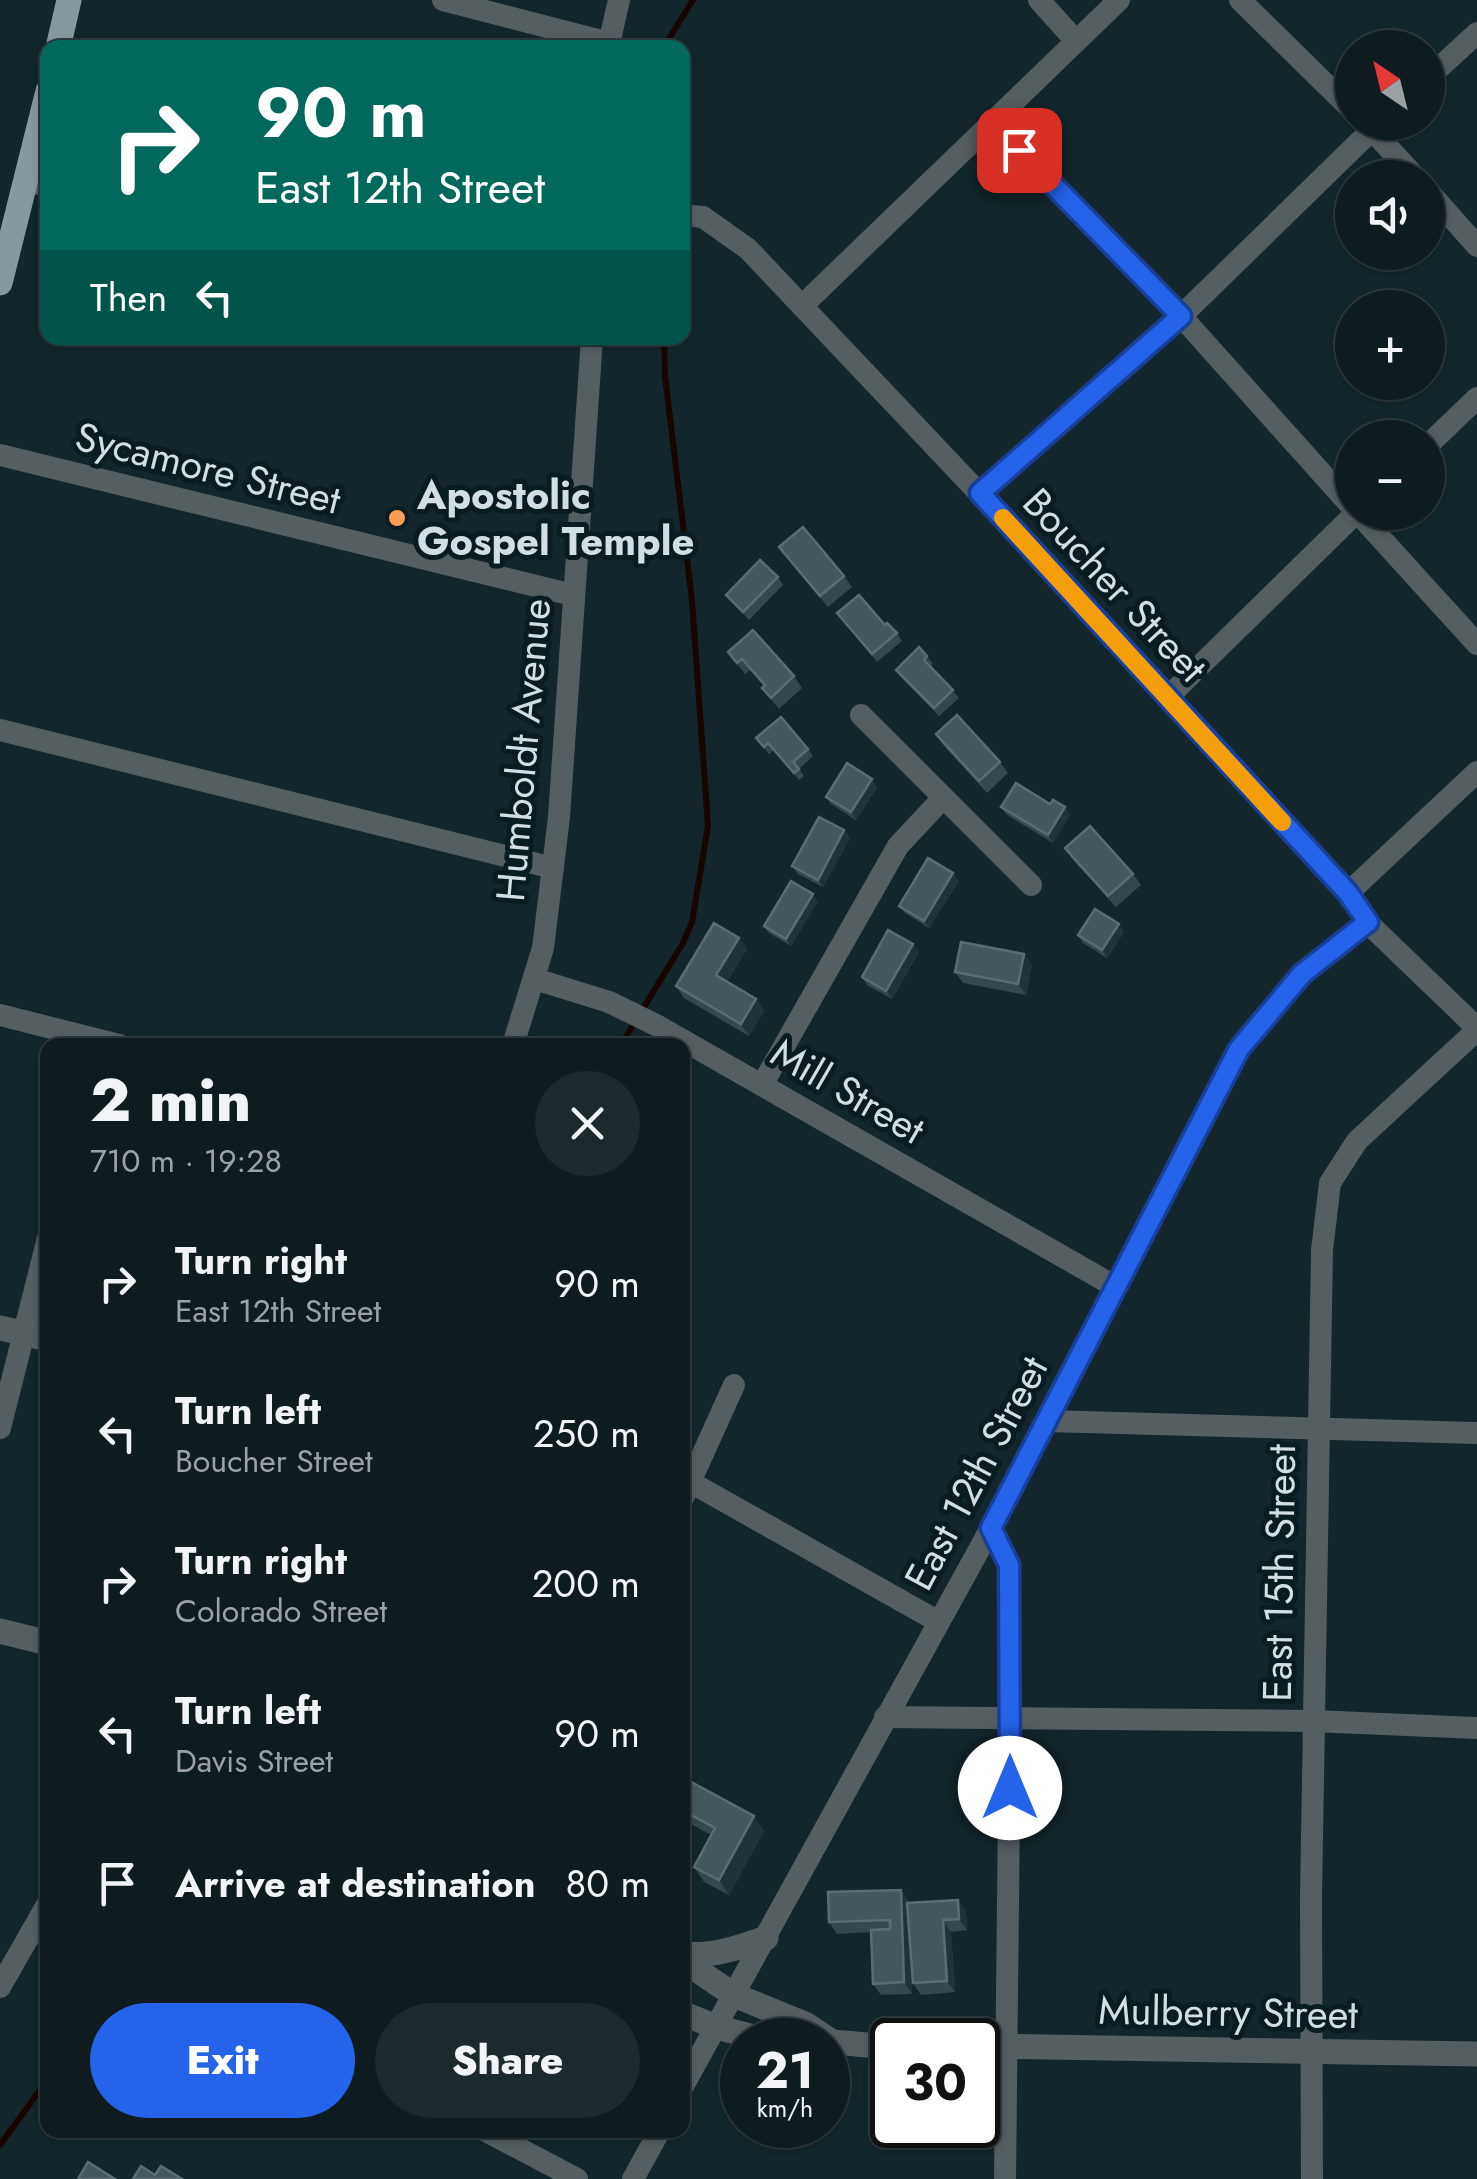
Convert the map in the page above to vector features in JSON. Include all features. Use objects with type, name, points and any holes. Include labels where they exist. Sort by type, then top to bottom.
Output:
[{"type":"main road","points":[[60,40],[70,0]]},
{"type":"main road","points":[[0,283],[37,183]]},
{"type":"street","points":[[443,0],[590,40]]},
{"type":"street","points":[[609,40],[619,0]]},
{"type":"street","points":[[1039,0],[1075,40]]},
{"type":"street","points":[[802,306],[1119,0]]},
{"type":"street","points":[[1240,0],[1335,93]]},
{"type":"street","points":[[1445,62],[1477,33]]},
{"type":"street","points":[[992,122],[1181,316],[1335,489]]},
{"type":"street","points":[[980,493],[1181,316],[1357,140]]},
{"type":"street","points":[[1384,140],[1401,160]]},
{"type":"street","points":[[1445,210],[1477,246]]},
{"type":"street","name":"Boucher Street","points":[[690,215],[704,217],[748,250],[980,493],[1348,893],[1368,922],[1477,1029]]},
{"type":"street","name":"Humboldt Avenue","points":[[515,1038],[543,948],[559,817],[592,345]]},
{"type":"street","points":[[1445,429],[1477,398]]},
{"type":"street","name":"Sycamore Street","points":[[0,454],[574,595]]},
{"type":"street","points":[[1167,698],[1336,530]]},
{"type":"street","points":[[1372,530],[1477,644]]},
{"type":"street","points":[[861,716],[1031,884]]},
{"type":"street","points":[[0,730],[553,868]]},
{"type":"street","points":[[1348,893],[1477,772]]},
{"type":"street","points":[[762,1085],[898,846],[943,798]]},
{"type":"street","name":"East 12th Street","points":[[690,2074],[991,1528],[1239,1049],[1302,974],[1368,922]]},
{"type":"street","name":"Mill Street","points":[[535,979],[608,1002],[679,1038]]},
{"type":"street","points":[[0,1015],[86,1038]]},
{"type":"street","name":"East 15th Street","points":[[1312,2179],[1313,1722],[1322,1250],[1330,1183],[1357,1142],[1477,1029]]},
{"type":"street","name":"Mill Street","points":[[690,1044],[1116,1287]]},
{"type":"street","points":[[0,1428],[40,1270]]},
{"type":"street","points":[[690,1485],[734,1384]]},
{"type":"street","points":[[1048,1421],[1477,1433]]},
{"type":"street","points":[[690,1494],[939,1622]]},
{"type":"street","points":[[991,1528],[1009,1565],[1006,2179]]},
{"type":"street","points":[[0,1632],[40,1641]]},
{"type":"street","points":[[886,1717],[1477,1728]]},
{"type":"street","points":[[0,1986],[40,1917]]},
{"type":"street","points":[[0,1938],[24,1944]]},
{"type":"street","points":[[690,1956],[717,1953],[766,1938]]},
{"type":"street","points":[[690,1963],[734,1996],[790,2018]]},
{"type":"street","points":[[690,2016],[720,2028]]},
{"type":"street","name":"Mulberry Street","points":[[1000,2045],[1477,2054]]},
{"type":"street","points":[[499,2138],[577,2179]]},
{"type":"street","points":[[633,2179],[656,2138]]},
{"type":"building","points":[[803,527],[844,576],[820,596],[779,547]]},
{"type":"building","points":[[760,560],[778,577],[743,612],[726,595]]},
{"type":"building","points":[[859,595],[897,633],[872,654],[837,613]]},
{"type":"building","points":[[753,630],[794,676],[771,698],[742,659],[737,663],[728,652]]},
{"type":"building","points":[[919,647],[927,656],[924,660],[953,690],[934,708],[896,670]]},
{"type":"building","points":[[957,715],[1000,762],[979,781],[936,734]]},
{"type":"building","points":[[781,717],[808,749],[793,762],[799,769],[794,773],[768,743],[764,747],[756,738]]},
{"type":"building","points":[[847,763],[872,779],[851,812],[826,797]]},
{"type":"building","points":[[1016,783],[1050,804],[1053,800],[1065,807],[1048,835],[1001,807]]},
{"type":"building","points":[[819,817],[844,830],[818,880],[792,866]]},
{"type":"building","points":[[1090,826],[1133,874],[1108,896],[1065,848]]},
{"type":"building","points":[[928,858],[953,873],[924,921],[899,906]]},
{"type":"building","points":[[791,881],[813,894],[786,939],[764,926]]},
{"type":"building","points":[[1095,909],[1119,924],[1102,950],[1078,935]]},
{"type":"building","points":[[714,923],[739,938],[716,975],[756,999],[741,1024],[676,986]]},
{"type":"building","points":[[888,930],[913,944],[886,991],[862,977]]},
{"type":"building","points":[[961,942],[1024,954],[1018,984],[955,972]]},
{"type":"building","points":[[690,1781],[754,1816],[719,1880],[694,1867],[715,1828],[690,1814]]},
{"type":"building","points":[[901,1890],[904,1982],[873,1984],[871,1930],[890,1929],[890,1920],[829,1922],[828,1892]]},
{"type":"building","points":[[958,1900],[959,1919],[943,1920],[947,1981],[913,1983],[907,1903]]},
{"type":"building","points":[[88,2162],[115,2179],[78,2179]]},
{"type":"building","points":[[141,2166],[155,2175],[161,2166],[182,2179],[133,2179]]},
{"type":"waterway","points":[[668,40],[693,0]]},
{"type":"waterway","points":[[625,1038],[692,922],[708,826],[692,600],[664,345]]},
{"type":"waterway","points":[[0,2145],[40,2090]]},
{"type":"slow traffic","points":[[1003,518],[1282,822]]},
{"type":"place","name":"Apostolic Gospel Temple","points":[[397,518]]},
{"type":"route","points":[[1010,1788],[1009,1565],[991,1528],[1239,1049],[1302,974],[1368,922],[1348,893],[980,493],[1181,316],[1019,150]]}]
